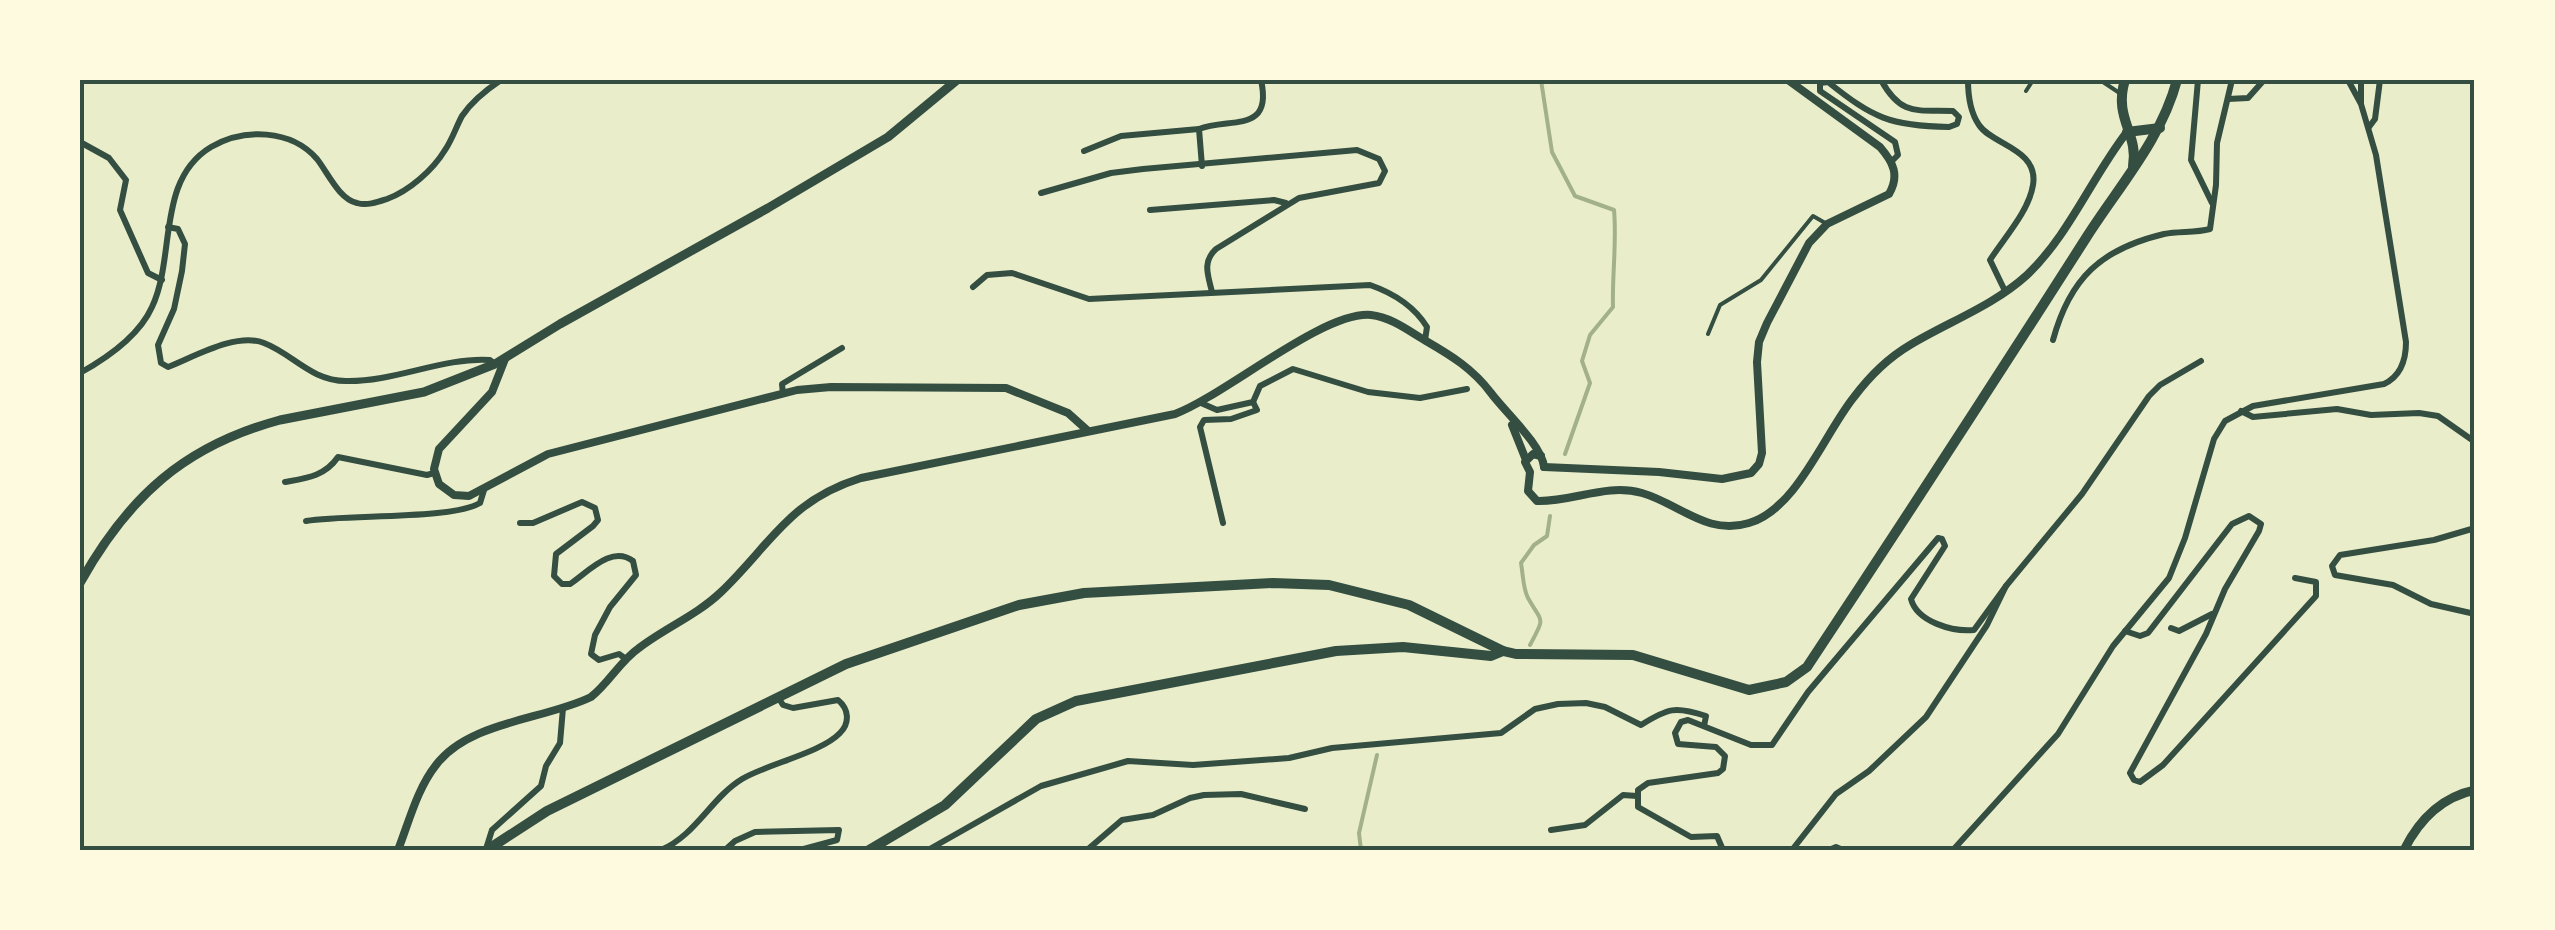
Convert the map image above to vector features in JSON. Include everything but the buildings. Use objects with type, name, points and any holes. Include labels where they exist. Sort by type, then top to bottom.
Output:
[{"type":"main road","points":[[80,582],[134,504],[199,451],[280,420],[444,387],[500,362],[888,136],[957,80]]},
{"type":"main road","points":[[2124,80],[2121,112],[2134,154],[2133,167]]},
{"type":"main road","points":[[486,850],[534,818],[778,697],[891,647],[1019,605],[1084,592],[1287,582],[1329,584],[1409,604],[1503,651],[1527,656],[1617,654],[1647,658],[1749,690],[1773,687],[1798,675],[1820,646],[2160,128],[2177,80]]},
{"type":"main road","points":[[2127,132],[2160,128]]},
{"type":"main road","points":[[1445,652],[1454,646],[1462,631]]},
{"type":"main road","points":[[1462,654],[1476,638]]},
{"type":"main road","points":[[869,850],[945,804],[1036,719],[1076,700],[1336,651],[1403,647],[1491,656],[1503,651]]},
{"type":"main road","points":[[2404,850],[2431,812],[2447,800],[2475,790]]},
{"type":"street","points":[[80,374],[133,334],[153,306],[162,280],[168,227],[180,184],[194,160],[211,147],[247,135],[266,134],[303,145],[343,194],[356,203],[371,204],[412,186],[444,153],[463,115],[480,94],[502,80]]},
{"type":"street","points":[[1084,151],[1121,136],[1247,122],[1263,102],[1261,80]]},
{"type":"street","points":[[1530,472],[1538,473],[1544,467],[1722,479],[1752,473],[1759,464],[1760,342],[1809,244],[1826,224],[1889,194],[1894,181],[1892,161],[1880,147],[1788,80]]},
{"type":"street","points":[[1880,80],[1902,108],[1957,112],[1958,122],[1949,127],[1888,122],[1823,81],[1820,91],[1895,142],[1898,155],[1892,161]]},
{"type":"street","points":[[1968,80],[1968,100],[1980,128],[2023,156],[2034,183],[2028,201],[1990,260],[2005,291]]},
{"type":"street","points":[[2198,80],[2192,160],[2214,206]]},
{"type":"street","points":[[2053,340],[2061,311],[2089,268],[2113,252],[2165,234],[2210,229],[2217,143],[2232,80]]},
{"type":"street","points":[[2228,99],[2248,98],[2264,80]]},
{"type":"street","points":[[1953,850],[2058,734],[2091,678],[2169,578],[2214,439],[2225,421],[2240,411],[2384,384],[2399,373],[2406,342],[2369,127],[2348,80]]},
{"type":"street","points":[[2361,80],[2361,104]]},
{"type":"street","points":[[2369,127],[2375,119],[2380,80]]},
{"type":"street","points":[[1200,130],[1202,166]]},
{"type":"street","points":[[1508,416],[1530,472],[1528,491],[1537,501],[1622,490],[1641,492],[1713,525],[1753,522],[1767,516],[1788,496],[1852,398],[1890,359],[2005,291],[2036,264],[2127,132]]},
{"type":"street","points":[[80,142],[109,158],[126,180],[120,210],[148,273],[162,280]]},
{"type":"street","points":[[1042,194],[1111,174],[1357,150],[1374,154],[1383,164],[1384,178],[1380,183],[1312,194],[1287,204],[1209,256],[1206,265],[1212,292]]},
{"type":"street","points":[[1150,210],[1274,200],[1287,204]]},
{"type":"street","points":[[168,227],[178,229],[185,244],[174,309],[158,345],[161,363],[168,368],[232,342],[261,341],[310,373],[343,382],[384,378],[473,359],[500,362],[492,392],[439,449],[434,473],[445,491],[454,496],[484,490],[548,454],[783,394],[831,388],[1006,388],[1068,413],[1088,430]]},
{"type":"street","points":[[972,288],[987,274],[1012,272],[1089,299],[1370,285],[1385,290],[1417,314],[1426,327],[1425,340]]},
{"type":"street","points":[[398,850],[421,790],[452,748],[476,735],[591,697],[626,659],[721,592],[791,516],[818,494],[861,478],[1157,419],[1200,403],[1315,332],[1345,318],[1373,316],[1425,340],[1477,374],[1541,456],[1544,467]]},
{"type":"street","points":[[783,394],[782,384],[842,348]]},
{"type":"street","points":[[1724,850],[1717,836],[1691,837],[1638,807],[1638,790],[1648,783],[1718,773],[1723,769],[1725,756],[1716,747],[1678,744],[1676,727],[1688,720],[1751,744],[1772,745],[1836,658],[1938,538],[1945,546],[1911,599],[1918,614],[1941,624],[1974,630],[2082,494],[2149,396],[2160,384],[2202,361]]},
{"type":"street","points":[[1224,523],[1200,427],[1204,420],[1257,410],[1254,402],[1260,386],[1293,369],[1368,392],[1420,398],[1467,388]]},
{"type":"street","points":[[1200,403],[1217,410],[1254,402]]},
{"type":"street","points":[[2240,411],[2254,417],[2337,410],[2371,415],[2420,412],[2438,416],[2475,442]]},
{"type":"street","points":[[1526,460],[1533,454],[1541,456]]},
{"type":"street","points":[[286,482],[314,477],[330,468],[338,457],[434,473]]},
{"type":"street","points":[[306,521],[337,516],[456,512],[480,504],[484,490]]},
{"type":"street","points":[[520,522],[532,523],[582,502],[596,508],[598,520],[593,526],[556,554],[554,576],[562,584],[570,584],[611,556],[621,554],[633,561],[636,575],[610,608],[591,654],[599,660],[618,654],[626,659]]},
{"type":"street","points":[[2126,631],[2140,636],[2148,632],[2232,524],[2249,516],[2261,524],[2206,634],[2135,761],[2130,773],[2134,780],[2147,780],[2316,596],[2316,582],[2295,578]]},
{"type":"street","points":[[2475,528],[2434,540],[2340,556],[2332,566],[2335,575],[2393,585],[2431,604],[2475,614]]},
{"type":"street","points":[[1792,850],[1836,794],[1870,772],[1926,717],[1987,625],[2006,586]]},
{"type":"street","points":[[2170,628],[2180,631],[2213,614]]},
{"type":"street","points":[[1820,646],[1836,658]]},
{"type":"street","points":[[661,850],[696,825],[732,786],[832,739],[846,722],[846,708],[838,700],[793,708],[782,704],[778,697]]},
{"type":"street","points":[[928,850],[1041,786],[1128,761],[1193,765],[1248,762],[1332,748],[1501,733],[1534,709],[1558,704],[1604,708],[1641,724],[1665,710],[1684,709],[1706,716],[1704,726]]},
{"type":"street","points":[[486,850],[492,830],[541,786],[546,766],[560,743],[563,708]]},
{"type":"street","points":[[1087,850],[1122,820],[1153,815],[1204,795],[1242,794],[1305,809]]},
{"type":"street","points":[[1551,830],[1584,825],[1623,796],[1637,796]]},
{"type":"street","points":[[725,850],[755,832],[839,830],[838,840],[800,850]]},
{"type":"street","points":[[1829,850],[1842,850]]},
{"type":"lane","points":[[2026,91],[2033,80]]},
{"type":"lane","points":[[2100,80],[2121,94]]},
{"type":"lane","points":[[1708,334],[1720,305],[1761,280],[1813,216],[1826,224]]},
{"type":"waterway","points":[[1541,80],[1552,152],[1575,196],[1614,210],[1615,222],[1613,307],[1590,335],[1582,361],[1590,383],[1565,454]]},
{"type":"waterway","points":[[1530,645],[1540,620],[1526,594],[1521,563],[1534,545],[1547,536],[1550,516]]},
{"type":"waterway","points":[[1361,850],[1359,833],[1377,755]]}]
